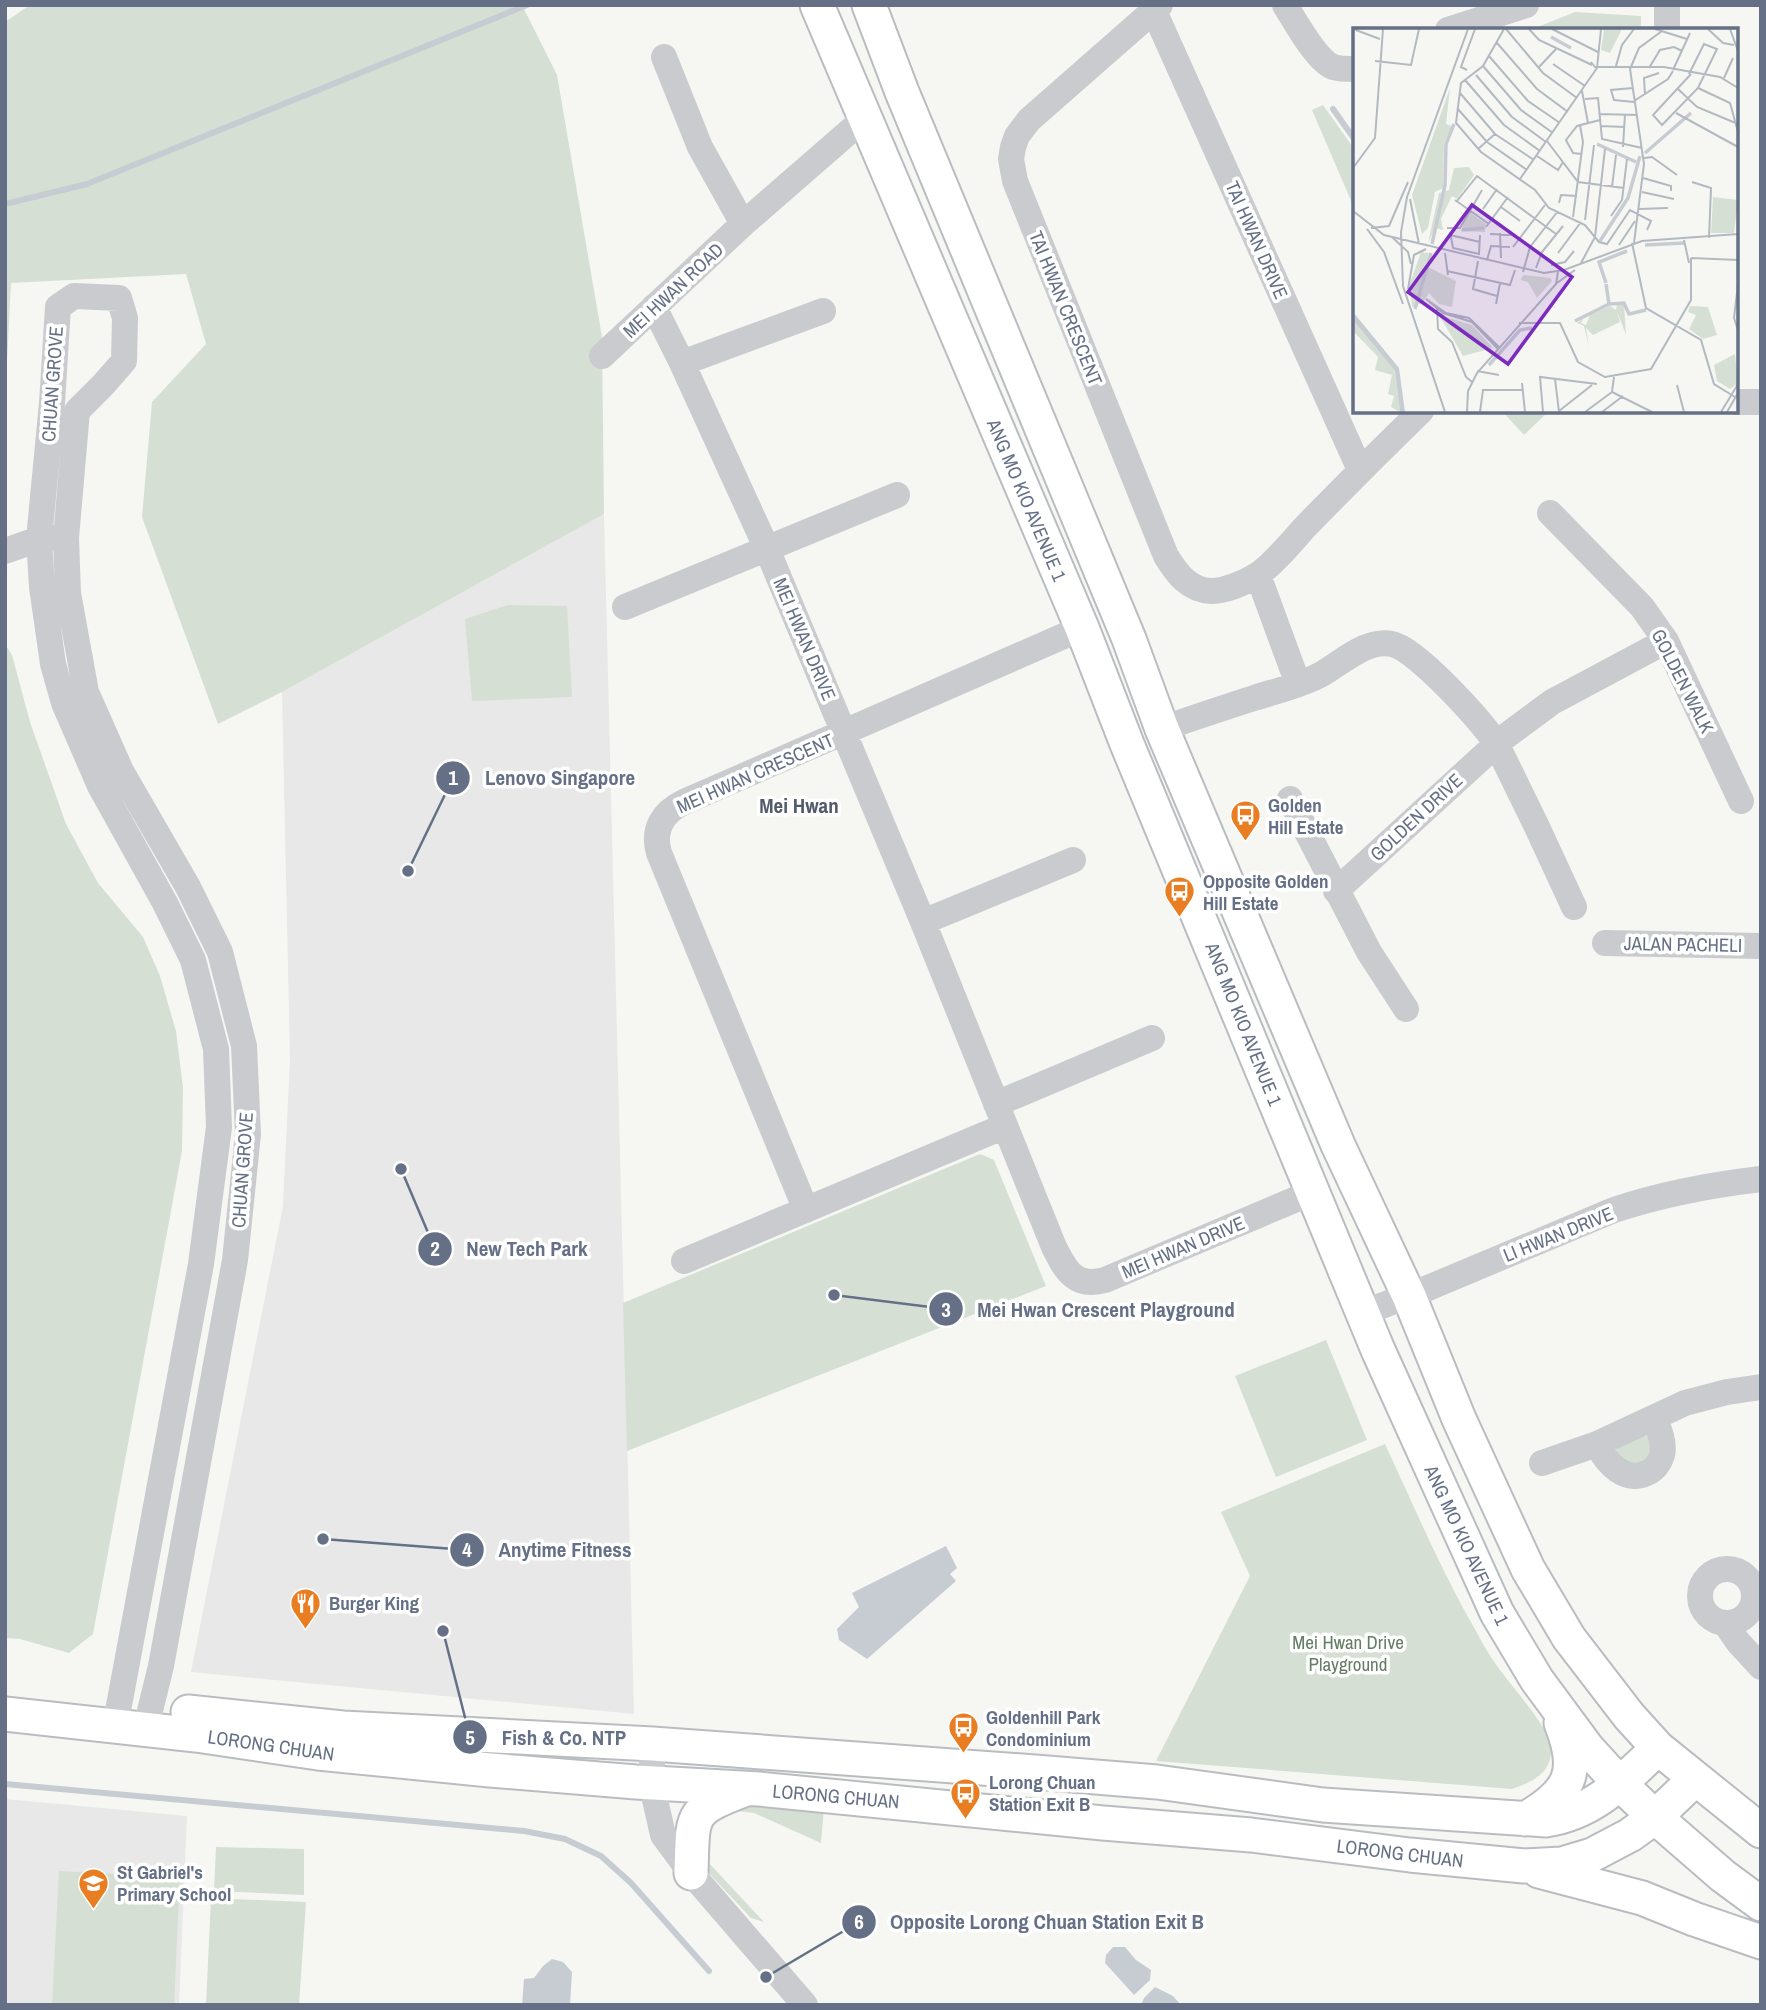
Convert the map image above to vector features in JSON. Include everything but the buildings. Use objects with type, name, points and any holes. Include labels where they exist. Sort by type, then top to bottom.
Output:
[{"type":"main road","name":"ANG MO KIO AVENUE 1","points":[[817,5],[1082,628],[1127,744],[1363,1313],[1497,1613],[1554,1704],[1588,1749],[1620,1784]]},
{"type":"main road","name":"ANG MO KIO AVENUE 1","points":[[869,5],[902,92],[1126,632],[1162,729],[1338,1145],[1409,1296],[1459,1419],[1540,1592],[1598,1679],[1658,1748]]},
{"type":"main road","name":"LORONG CHUAN","points":[[5,1693],[132,1718],[196,1735],[318,1753],[490,1770],[748,1788],[933,1805],[1251,1835],[1524,1866],[1562,1864],[1592,1855],[1630,1835],[1655,1817],[1695,1779]]},
{"type":"main road","points":[[1525,1819],[1551,1802],[1564,1788],[1570,1776],[1568,1741],[1554,1704]]},
{"type":"main road","name":"LORONG CHUAN","points":[[5,1714],[653,1744],[1195,1787],[1323,1805],[1546,1820],[1569,1815],[1590,1806],[1620,1784],[1658,1748]]},
{"type":"main road","points":[[1658,1748],[1761,1831]]},
{"type":"main road","points":[[933,1805],[927,1786],[936,1765]]},
{"type":"main road","points":[[1620,1784],[1723,1876],[1761,1904]]},
{"type":"main road","points":[[1195,1787],[1206,1801],[1208,1813],[1200,1831]]},
{"type":"main road","points":[[691,1872],[692,1826],[699,1812],[712,1802],[748,1788]]},
{"type":"main road","points":[[1524,1866],[1642,1898],[1761,1942]]},
{"type":"street","points":[[1284,5],[1318,55],[1330,66],[1353,69]]},
{"type":"street","points":[[1456,20],[1526,5]]},
{"type":"street","points":[[1667,5],[1667,28]]},
{"type":"street","name":"TAI HWAN DRIVE","points":[[1157,8],[1360,470]]},
{"type":"street","name":"TAI HWAN CRESCENT","points":[[1157,8],[1028,120],[1013,147],[1012,171],[1166,556],[1174,569],[1193,587],[1212,591],[1258,575],[1419,413]]},
{"type":"street","points":[[664,57],[700,147],[743,224]]},
{"type":"street","name":"MEI HWAN ROAD","points":[[602,356],[743,224],[866,117]]},
{"type":"street","name":"CHUAN GROVE","points":[[74,296],[119,298],[125,318],[124,361],[77,411],[66,538],[68,593],[86,692],[121,771],[188,887],[220,952],[244,1046],[248,1134],[235,1260],[161,1666],[132,1718],[201,1264],[219,1127],[216,1049],[193,960],[165,903],[100,786],[64,704],[53,663],[42,587],[39,539],[58,307],[74,296]]},
{"type":"street","name":"MEI HWAN DRIVE","points":[[654,307],[767,549],[1059,1256],[1070,1273],[1085,1283],[1105,1280],[1313,1192]]},
{"type":"street","points":[[682,363],[823,310]]},
{"type":"street","points":[[1738,402],[1761,402]]},
{"type":"street","points":[[625,607],[897,495]]},
{"type":"street","name":"GOLDEN WALK","points":[[1550,513],[1642,607],[1666,640],[1741,801]]},
{"type":"street","points":[[5,551],[39,539],[66,538]]},
{"type":"street","points":[[1258,575],[1298,684]]},
{"type":"street","name":"MEI HWAN CRESCENT","points":[[806,1210],[659,853],[656,834],[660,822],[677,805],[1082,628]]},
{"type":"street","name":"GOLDEN DRIVE","points":[[1336,891],[1496,743],[1552,702],[1666,640]]},
{"type":"street","points":[[1162,729],[1298,684],[1320,675],[1371,645],[1395,645],[1420,660],[1496,743],[1574,907]]},
{"type":"street","points":[[1290,799],[1368,952],[1406,1009]]},
{"type":"street","points":[[923,922],[1073,860]]},
{"type":"street","name":"JALAN PACHELI","points":[[1605,943],[1761,946]]},
{"type":"street","points":[[684,1261],[806,1210],[1152,1038]]},
{"type":"street","name":"LI HWAN DRIVE","points":[[1363,1313],[1643,1200],[1706,1185],[1761,1179]]},
{"type":"street","points":[[1542,1463],[1597,1444],[1696,1400],[1761,1387]]},
{"type":"street","points":[[1597,1444],[1615,1469],[1630,1475],[1652,1471],[1661,1456],[1661,1439],[1654,1418]]},
{"type":"street","points":[[1725,1623],[1761,1667]]},
{"type":"street","points":[[653,1744],[651,1782],[663,1835],[691,1872],[805,2005]]},
{"type":"shaded area","points":[[604,514],[634,1714],[191,1672],[283,1206],[290,1059],[282,692]]},
{"type":"shaded area","points":[[946,1546],[957,1568],[950,1574],[956,1581],[867,1659],[839,1640],[837,1629],[859,1607],[852,1593]]},
{"type":"shaded area","name":"St Gabriel's Primary School","points":[[5,1799],[187,1816],[179,2005],[5,2005]]},
{"type":"shaded area","points":[[1113,1947],[1125,1947],[1136,1960],[1151,1970],[1150,1980],[1134,1995],[1105,1963],[1106,1955]]},
{"type":"shaded area","points":[[552,1959],[563,1962],[572,1972],[570,2005],[522,2005],[524,1979],[534,1978]]},
{"type":"shaded area","points":[[1155,1987],[1173,1996],[1181,2005],[1141,2005]]},
{"type":"green space","points":[[30,5],[522,5],[557,75],[602,337],[604,514],[282,692],[218,724],[142,517],[152,402],[206,344],[186,274],[11,283],[5,403],[5,22]]},
{"type":"green space","points":[[1575,12],[1641,16],[1641,28],[1535,28]]},
{"type":"green space","points":[[1323,105],[1353,147],[1353,205],[1312,110]]},
{"type":"green space","points":[[1504,413],[1547,413],[1524,435]]},
{"type":"green space","points":[[508,605],[567,606],[572,697],[472,701],[465,619]]},
{"type":"green space","points":[[5,644],[12,655],[30,722],[66,824],[98,883],[143,937],[160,976],[176,1031],[183,1088],[182,1151],[93,1634],[69,1653],[20,1639],[5,1638]]},
{"type":"green space","points":[[980,1154],[994,1160],[1046,1286],[627,1451],[623,1303]]},
{"type":"green space","points":[[1326,1340],[1367,1440],[1276,1477],[1235,1376]]},
{"type":"green space","points":[[1646,1435],[1651,1442],[1652,1455],[1638,1468],[1616,1455],[1616,1447]]},
{"type":"green space","name":"Mei Hwan Drive Playground","points":[[1385,1444],[1468,1617],[1491,1658],[1544,1728],[1551,1747],[1551,1756],[1545,1769],[1534,1779],[1512,1789],[1156,1761],[1250,1576],[1221,1512]]},
{"type":"green space","points":[[748,1788],[825,1795],[821,1843],[754,1813],[730,1810],[701,1835],[707,1861],[764,1922],[751,1918],[705,1869],[692,1826],[709,1806]]},
{"type":"green space","points":[[216,1847],[304,1849],[304,1895],[214,1891]]},
{"type":"green space","points":[[59,1871],[180,1877],[174,2005],[52,2005]]},
{"type":"green space","points":[[211,1898],[306,1902],[299,2005],[206,2005]]},
{"type":"waterway","points":[[5,204],[87,184],[527,5]]},
{"type":"waterway","points":[[1333,109],[1353,137]]},
{"type":"waterway","points":[[5,1784],[524,1831],[565,1839],[601,1856],[631,1883],[709,1971]]},
{"type":"place","name":"Golden Hill Estate","points":[[1245,843]]},
{"type":"place","name":"Lenovo Singapore","points":[[408,871]]},
{"type":"place","name":"Opposite Golden Hill Estate","points":[[1180,919]]},
{"type":"place","name":"New Tech Park","points":[[401,1169]]},
{"type":"place","name":"Mei Hwan Crescent Playground","points":[[834,1295]]},
{"type":"place","name":"Anytime Fitness","points":[[323,1539]]},
{"type":"place","name":"Burger King","points":[[306,1630]]},
{"type":"place","name":"Fish & Co. NTP","points":[[443,1631]]},
{"type":"place","name":"Goldenhill Park Condominium","points":[[963,1755]]},
{"type":"place","name":"Lorong Chuan Station Exit B","points":[[966,1820]]},
{"type":"place","name":"St Gabriel's Primary School","points":[[94,1910]]},
{"type":"place","name":"Opposite Lorong Chuan Station Exit B","points":[[766,1977]]},
{"type":"district","name":"Mei Hwan","points":[[799,805]]}]
